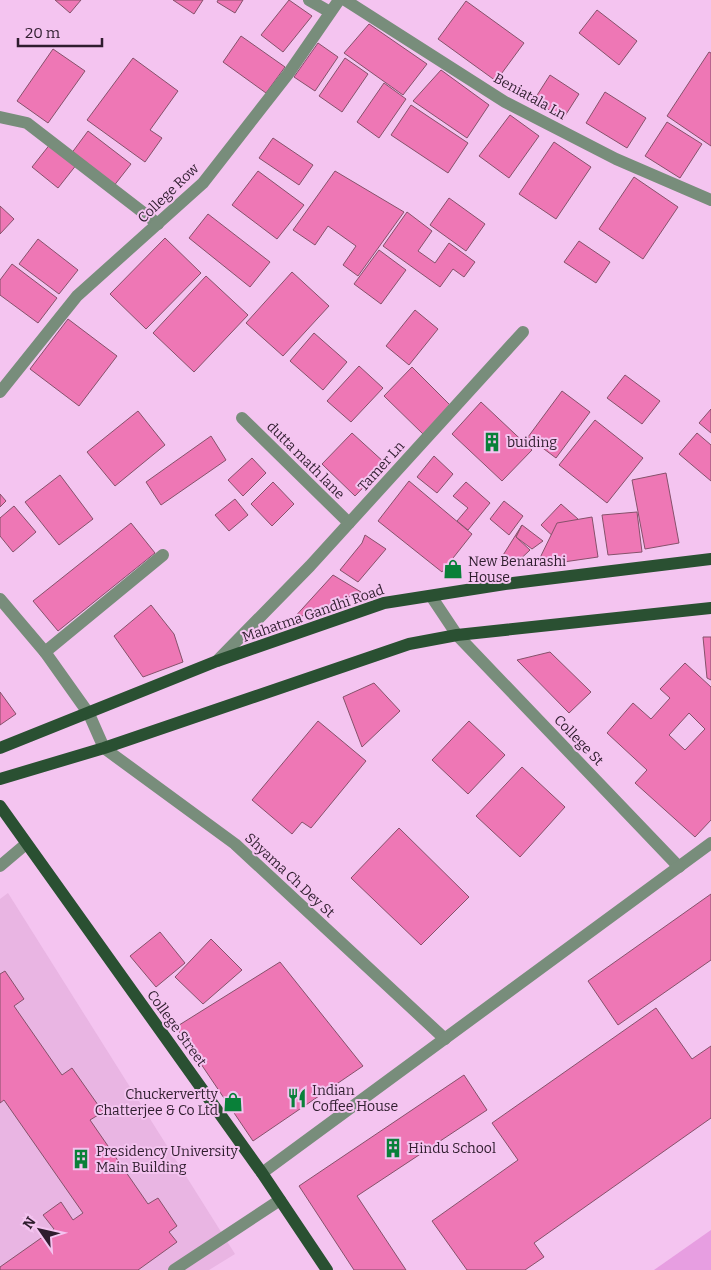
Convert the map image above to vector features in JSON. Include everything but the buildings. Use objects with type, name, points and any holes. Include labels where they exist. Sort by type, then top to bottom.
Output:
[{"type":"main road","name":"Mahatma Gandhi Road","points":[[0,748],[218,661],[384,603],[505,584],[711,559]]},
{"type":"main road","points":[[0,779],[104,748],[409,644],[457,634],[711,608]]},
{"type":"main road","name":"College Street","points":[[0,806],[262,1173],[327,1270]]},
{"type":"street","points":[[309,0],[330,12]]},
{"type":"street","name":"College Row","points":[[0,392],[77,296],[203,183],[288,74],[339,0]]},
{"type":"street","name":"Beniatala Ln","points":[[345,0],[505,102],[616,159],[711,200]]},
{"type":"street","points":[[0,117],[27,123],[158,224]]},
{"type":"street","name":"Tamer Ln","points":[[218,661],[349,523],[523,332]]},
{"type":"street","name":"dutta math lane","points":[[242,418],[349,523]]},
{"type":"street","points":[[45,652],[163,554]]},
{"type":"street","name":"College St","points":[[432,596],[457,634],[679,866]]},
{"type":"street","points":[[0,599],[45,652],[89,714],[104,748]]},
{"type":"street","name":"Shyama Ch Dey St","points":[[104,748],[235,844],[445,1039]]},
{"type":"street","points":[[0,866],[26,844]]},
{"type":"street","points":[[262,1173],[711,844]]},
{"type":"street","points":[[174,1270],[280,1200]]},
{"type":"shaded area","points":[[8,893],[235,1254],[209,1270],[0,1270],[0,899]]},
{"type":"shaded area","points":[[711,1230],[711,1270],[654,1270]]},
{"type":"place","name":"buiding","points":[[492,442]]},
{"type":"place","name":"New Benarashi House","points":[[453,569]]},
{"type":"place","name":"Indian Coffee House","points":[[297,1098]]},
{"type":"place","name":"Chuckervertty Chatterjee & Co Ltd","points":[[233,1102]]},
{"type":"place","name":"Hindu School","points":[[393,1148]]},
{"type":"place","name":"Presidency University Main Building","points":[[81,1159]]}]
